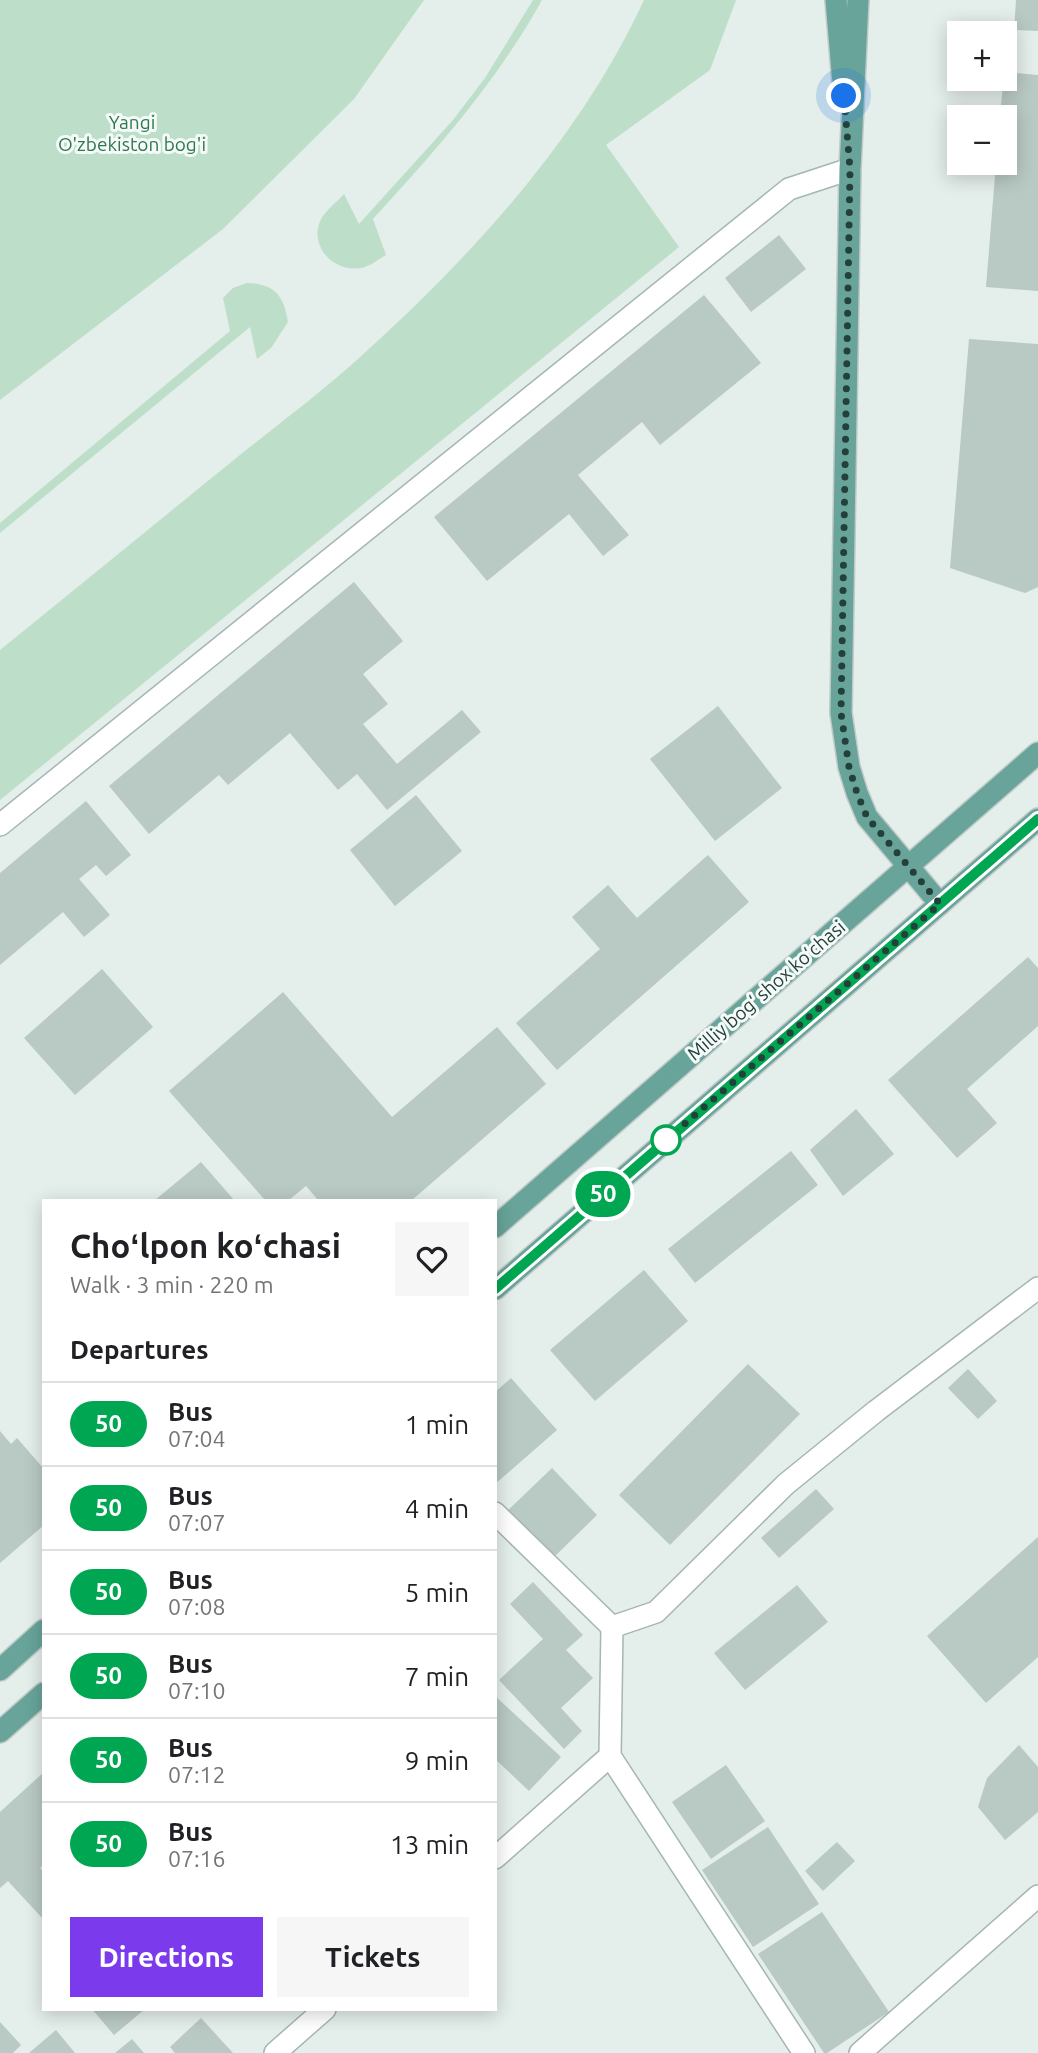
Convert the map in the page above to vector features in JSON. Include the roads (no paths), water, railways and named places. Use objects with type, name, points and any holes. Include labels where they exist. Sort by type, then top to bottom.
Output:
[{"type":"main road","points":[[835,0],[850,169]]},
{"type":"main road","points":[[858,0],[850,169],[841,713],[844,740],[857,793],[867,817],[940,904]]},
{"type":"main road","name":"Milliy bog‘ shox ko‘chasi","points":[[497,1225],[1038,753]]},
{"type":"main road","points":[[497,1287],[1038,820]]},
{"type":"main road","points":[[0,1670],[42,1632]]},
{"type":"main road","points":[[0,1732],[42,1695]]},
{"type":"street","points":[[0,825],[789,189],[850,169]]},
{"type":"street","points":[[612,1627],[656,1612],[786,1484],[876,1411],[1038,1288]]},
{"type":"street","points":[[497,1515],[612,1627],[610,1756],[804,2053]]},
{"type":"street","points":[[497,1856],[610,1756]]},
{"type":"street","points":[[860,2053],[1038,1896]]},
{"type":"street","points":[[275,2053],[323,2011]]},
{"type":"park label","name":"Yangi O'zbekiston bog'i","points":[[132,133]]}]
